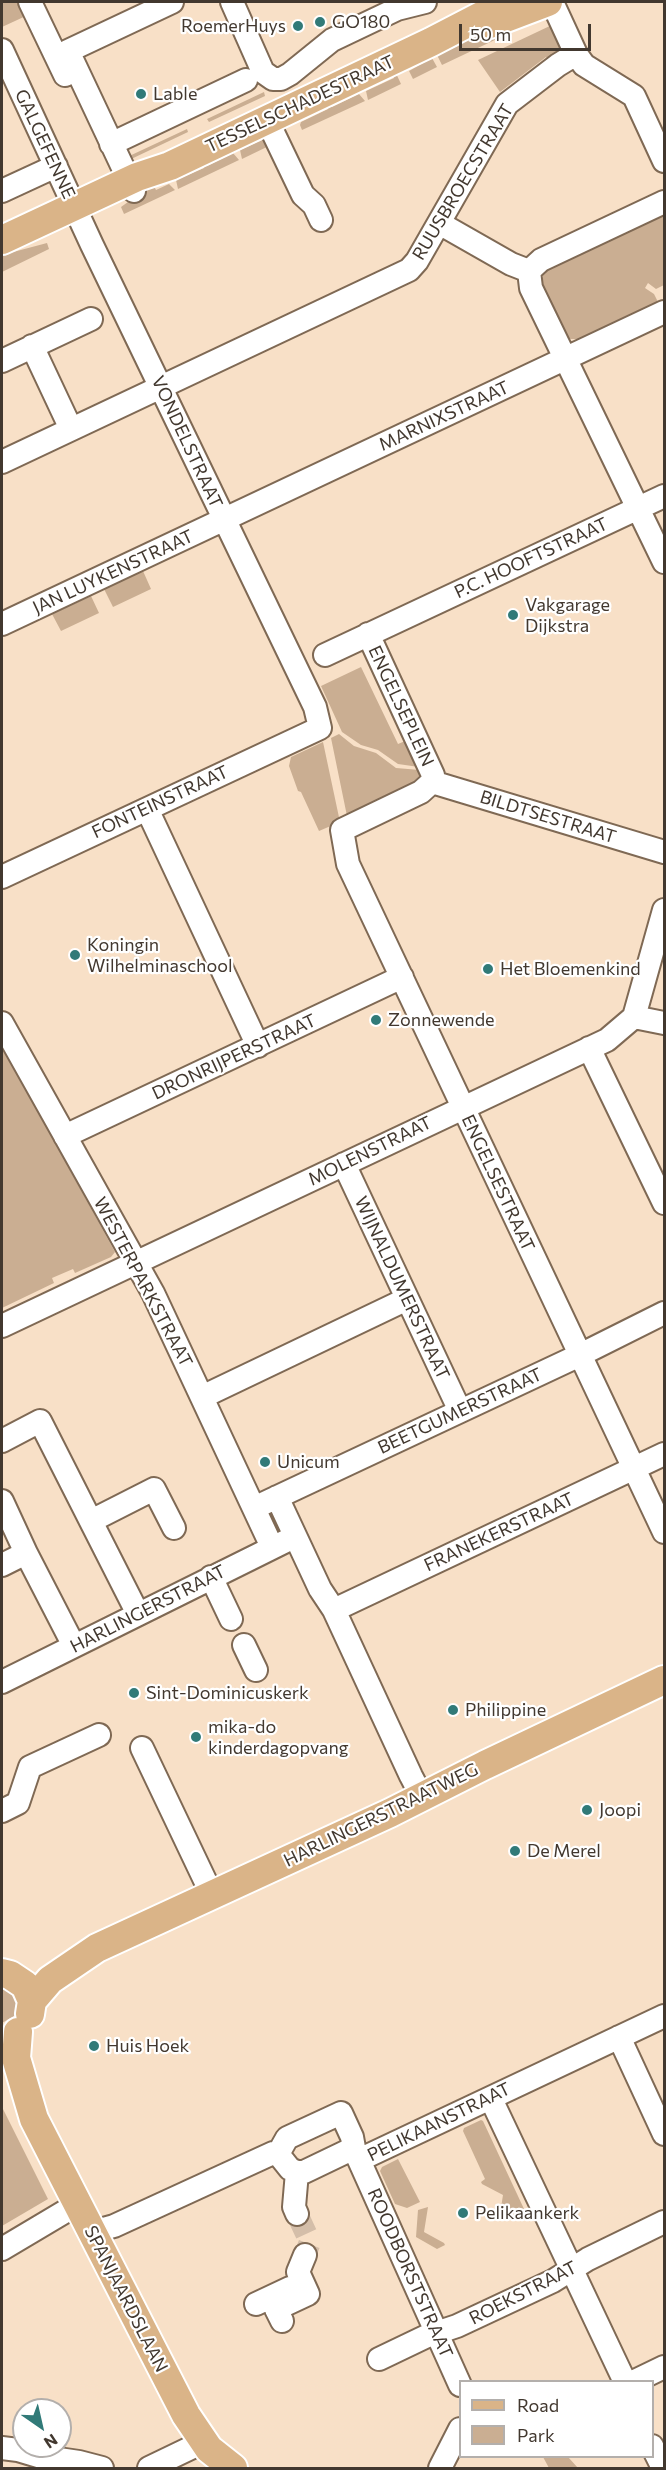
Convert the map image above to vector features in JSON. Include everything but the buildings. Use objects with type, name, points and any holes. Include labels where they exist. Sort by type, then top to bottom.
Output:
[{"type":"main road","name":"TESSELSCHADESTRAAT","points":[[2,251],[30,243],[77,214],[170,166],[431,42],[508,2]]},
{"type":"main road","name":"TESSELSCHADESTRAAT","points":[[431,42],[513,17],[550,2]]},
{"type":"main road","name":"TESSELSCHADESTRAAT","points":[[2,240],[77,214]]},
{"type":"main road","name":"HARLINGERSTRAATWEG","points":[[6,1974],[97,1948],[422,1797],[664,1680]]},
{"type":"main road","name":"HARLINGERSTRAATWEG","points":[[10,2034],[29,2018],[32,2001],[50,1980],[97,1948]]},
{"type":"main road","points":[[6,1974],[25,1985],[32,2001]]},
{"type":"main road","name":"SPANJAARDSLAAN","points":[[10,2034],[34,2119],[71,2207],[92,2232],[186,2415],[203,2442],[233,2469]]},
{"type":"main road","name":"SPANJAARDSLAAN","points":[[2,2060],[23,2106],[34,2119]]},
{"type":"street","points":[[30,2],[111,171],[127,189]]},
{"type":"street","points":[[127,189],[111,144],[68,51],[172,2]]},
{"type":"street","points":[[232,2],[263,72],[273,79],[281,79],[290,74],[332,40],[397,9],[425,2]]},
{"type":"street","points":[[550,2],[576,54],[584,65],[634,96],[664,161]]},
{"type":"street","name":"GALGEFENNE","points":[[2,50],[9,85],[56,166],[77,214]]},
{"type":"street","name":"RUUSBROECSTRAAT","points":[[162,387],[404,274],[417,261],[507,104],[576,54]]},
{"type":"street","points":[[111,144],[246,80]]},
{"type":"street","points":[[267,120],[303,195],[314,205],[321,220]]},
{"type":"street","points":[[2,191],[56,166]]},
{"type":"street","points":[[529,271],[541,260],[664,202]]},
{"type":"street","name":"VONDELSTRAAT","points":[[77,214],[315,707],[320,728]]},
{"type":"street","points":[[439,223],[511,264],[529,271]]},
{"type":"street","points":[[529,271],[531,288],[664,562]]},
{"type":"street","name":"MARNIXSTRAAT","points":[[224,520],[664,312]]},
{"type":"street","points":[[2,361],[91,319]]},
{"type":"street","points":[[32,346],[71,429]]},
{"type":"street","points":[[2,462],[162,387]]},
{"type":"street","name":"P.C. HOOFTSTRAAT","points":[[397,621],[664,496]]},
{"type":"street","name":"JAN LUYKENSTRAAT","points":[[2,624],[224,520]]},
{"type":"street","name":"ENGELSEPLEIN","points":[[325,655],[397,621]]},
{"type":"street","name":"ENGELSEPLEIN","points":[[342,830],[421,792],[432,782],[431,767],[368,634]]},
{"type":"street","name":"FONTEINSTRAAT","points":[[2,877],[320,728]]},
{"type":"street","name":"BILDTSESTRAAT","points":[[432,782],[664,852]]},
{"type":"street","points":[[147,808],[258,1046]]},
{"type":"street","name":"ENGELSESTRAAT","points":[[342,830],[348,864],[664,1532]]},
{"type":"street","points":[[664,910],[634,1017],[664,1023]]},
{"type":"street","name":"DRONRIJPERSTRAAT","points":[[65,1136],[402,977]]},
{"type":"street","name":"MOLENSTRAAT","points":[[2,1326],[590,1048],[616,1034],[634,1017]]},
{"type":"street","name":"WESTERPARKSTRAAT","points":[[2,1023],[153,1293],[272,1547]]},
{"type":"street","points":[[590,1048],[664,1203]]},
{"type":"street","name":"WIJNALDUMERSTRAAT","points":[[344,1164],[460,1412]]},
{"type":"street","points":[[202,1397],[407,1299]]},
{"type":"street","name":"BEETGUMERSTRAAT","points":[[254,1508],[580,1355],[664,1313]]},
{"type":"street","points":[[2,1441],[40,1421],[138,1614]]},
{"type":"street","name":"FRANEKERSTRAAT","points":[[334,1610],[664,1454]]},
{"type":"street","points":[[91,1521],[154,1489],[174,1528]]},
{"type":"street","points":[[277,1497],[320,1589],[334,1610],[422,1797]]},
{"type":"street","points":[[2,1501],[74,1646]]},
{"type":"street","name":"HARLINGERSTRAAT","points":[[2,1682],[295,1536]]},
{"type":"street","points":[[2,1565],[26,1553]]},
{"type":"street","points":[[211,1577],[231,1619]]},
{"type":"street","points":[[244,1645],[256,1670]]},
{"type":"street","points":[[2,1811],[18,1803],[30,1767],[99,1735]]},
{"type":"street","points":[[142,1748],[212,1895]]},
{"type":"street","name":"PELIKAANSTRAAT","points":[[297,2172],[304,2172],[356,2154],[490,2099],[506,2089],[664,2016]]},
{"type":"street","points":[[619,2037],[664,2134]]},
{"type":"street","points":[[490,2099],[625,2380]]},
{"type":"street","name":"ROODBORSTSTRAAT","points":[[278,2154],[287,2138],[341,2114],[371,2190],[438,2332],[459,2383]]},
{"type":"street","points":[[92,2232],[114,2226],[267,2155],[278,2154],[290,2169],[297,2172],[294,2207],[297,2214]]},
{"type":"street","points":[[2,2249],[71,2207]]},
{"type":"street","name":"ROEKSTRAAT","points":[[379,2359],[553,2281],[571,2268],[664,2222]]},
{"type":"street","points":[[282,2321],[276,2309],[308,2294],[298,2272],[305,2255]]},
{"type":"street","points":[[256,2304],[303,2282]]},
{"type":"street","points":[[637,2380],[664,2367]]},
{"type":"street","points":[[440,2469],[459,2431]]},
{"type":"street","points":[[149,2469],[203,2442]]},
{"type":"street","points":[[2,2448],[79,2462],[102,2469]]},
{"type":"green space","points":[[2,2],[22,2],[28,15],[2,27]]},
{"type":"green space","points":[[517,21],[520,28],[442,65],[437,55],[458,46],[455,40]]},
{"type":"green space","points":[[554,24],[562,44],[558,55],[550,61],[546,57],[500,92],[478,60]]},
{"type":"green space","points":[[432,58],[437,67],[413,79],[409,71]]},
{"type":"green space","points":[[394,69],[401,84],[368,100],[366,91],[394,78],[391,71]]},
{"type":"green space","points":[[264,92],[265,96],[209,122],[207,119]]},
{"type":"green space","points":[[359,94],[365,101],[302,130],[301,122],[328,109],[325,102],[329,100],[332,107]]},
{"type":"green space","points":[[187,129],[188,132],[127,161],[125,158]]},
{"type":"green space","points":[[267,138],[275,143],[242,159],[240,150]]},
{"type":"green space","points":[[233,153],[239,160],[178,189],[176,180],[204,168],[201,161],[204,159],[207,166]]},
{"type":"green space","points":[[153,184],[156,190],[169,184],[175,190],[124,214],[121,207]]},
{"type":"green space","points":[[664,214],[664,285],[656,289],[648,283],[645,288],[654,294],[658,302],[580,339],[568,339],[541,283],[544,272]]},
{"type":"green space","points":[[47,243],[49,249],[2,272],[2,255]]},
{"type":"green space","points":[[143,571],[151,589],[113,607],[104,589]]},
{"type":"green space","points":[[91,596],[99,613],[61,631],[52,614]]},
{"type":"green space","points":[[361,667],[398,744],[410,739],[419,767],[398,764],[378,750],[361,745],[342,732],[321,686]]},
{"type":"green space","points":[[339,734],[354,746],[376,753],[396,768],[420,770],[423,780],[347,816],[331,738]]},
{"type":"green space","points":[[323,742],[340,822],[319,831],[301,792],[298,791],[289,766],[291,757]]},
{"type":"green space","points":[[2,1046],[115,1252],[111,1257],[75,1273],[73,1269],[52,1278],[54,1283],[2,1308]]},
{"type":"green space","points":[[2,1989],[10,1992],[17,2003],[14,2016],[2,2023]]},
{"type":"green space","points":[[2,2107],[48,2199],[2,2226]]},
{"type":"green space","points":[[481,2120],[524,2209],[499,2220],[503,2195],[482,2184],[481,2182],[485,2179],[463,2131],[464,2128]]},
{"type":"green space","points":[[398,2159],[420,2202],[407,2208],[395,2204],[380,2171],[382,2167]]},
{"type":"green space","points":[[428,2207],[424,2232],[444,2243],[445,2245],[437,2249],[416,2237],[418,2210]]},
{"type":"green space","points":[[544,2458],[569,2458],[578,2468],[549,2468]]},
{"type":"tunnel","points":[[297,2214],[310,2242],[305,2255]]},
{"type":"place","name":"GO180","points":[[320,22]]},
{"type":"place","name":"RoemerHuys","points":[[298,26]]},
{"type":"place","name":"Lable","points":[[141,94]]},
{"type":"place","name":"Vakgarage Dijkstra","points":[[513,615]]},
{"type":"place","name":"Koningin Wilhelminaschool","points":[[75,955]]},
{"type":"place","name":"Het Bloemenkind","points":[[488,969]]},
{"type":"place","name":"Zonnewende","points":[[376,1020]]},
{"type":"place","name":"Unicum","points":[[265,1462]]},
{"type":"place","name":"Sint-Dominicuskerk","points":[[134,1693]]},
{"type":"place","name":"Philippine","points":[[453,1710]]},
{"type":"place","name":"mika-do kinderdagopvang","points":[[196,1737]]},
{"type":"place","name":"Joopi","points":[[587,1810]]},
{"type":"place","name":"De Merel","points":[[515,1851]]},
{"type":"place","name":"Huis Hoek","points":[[94,2046]]},
{"type":"place","name":"Pelikaankerk","points":[[463,2213]]}]
